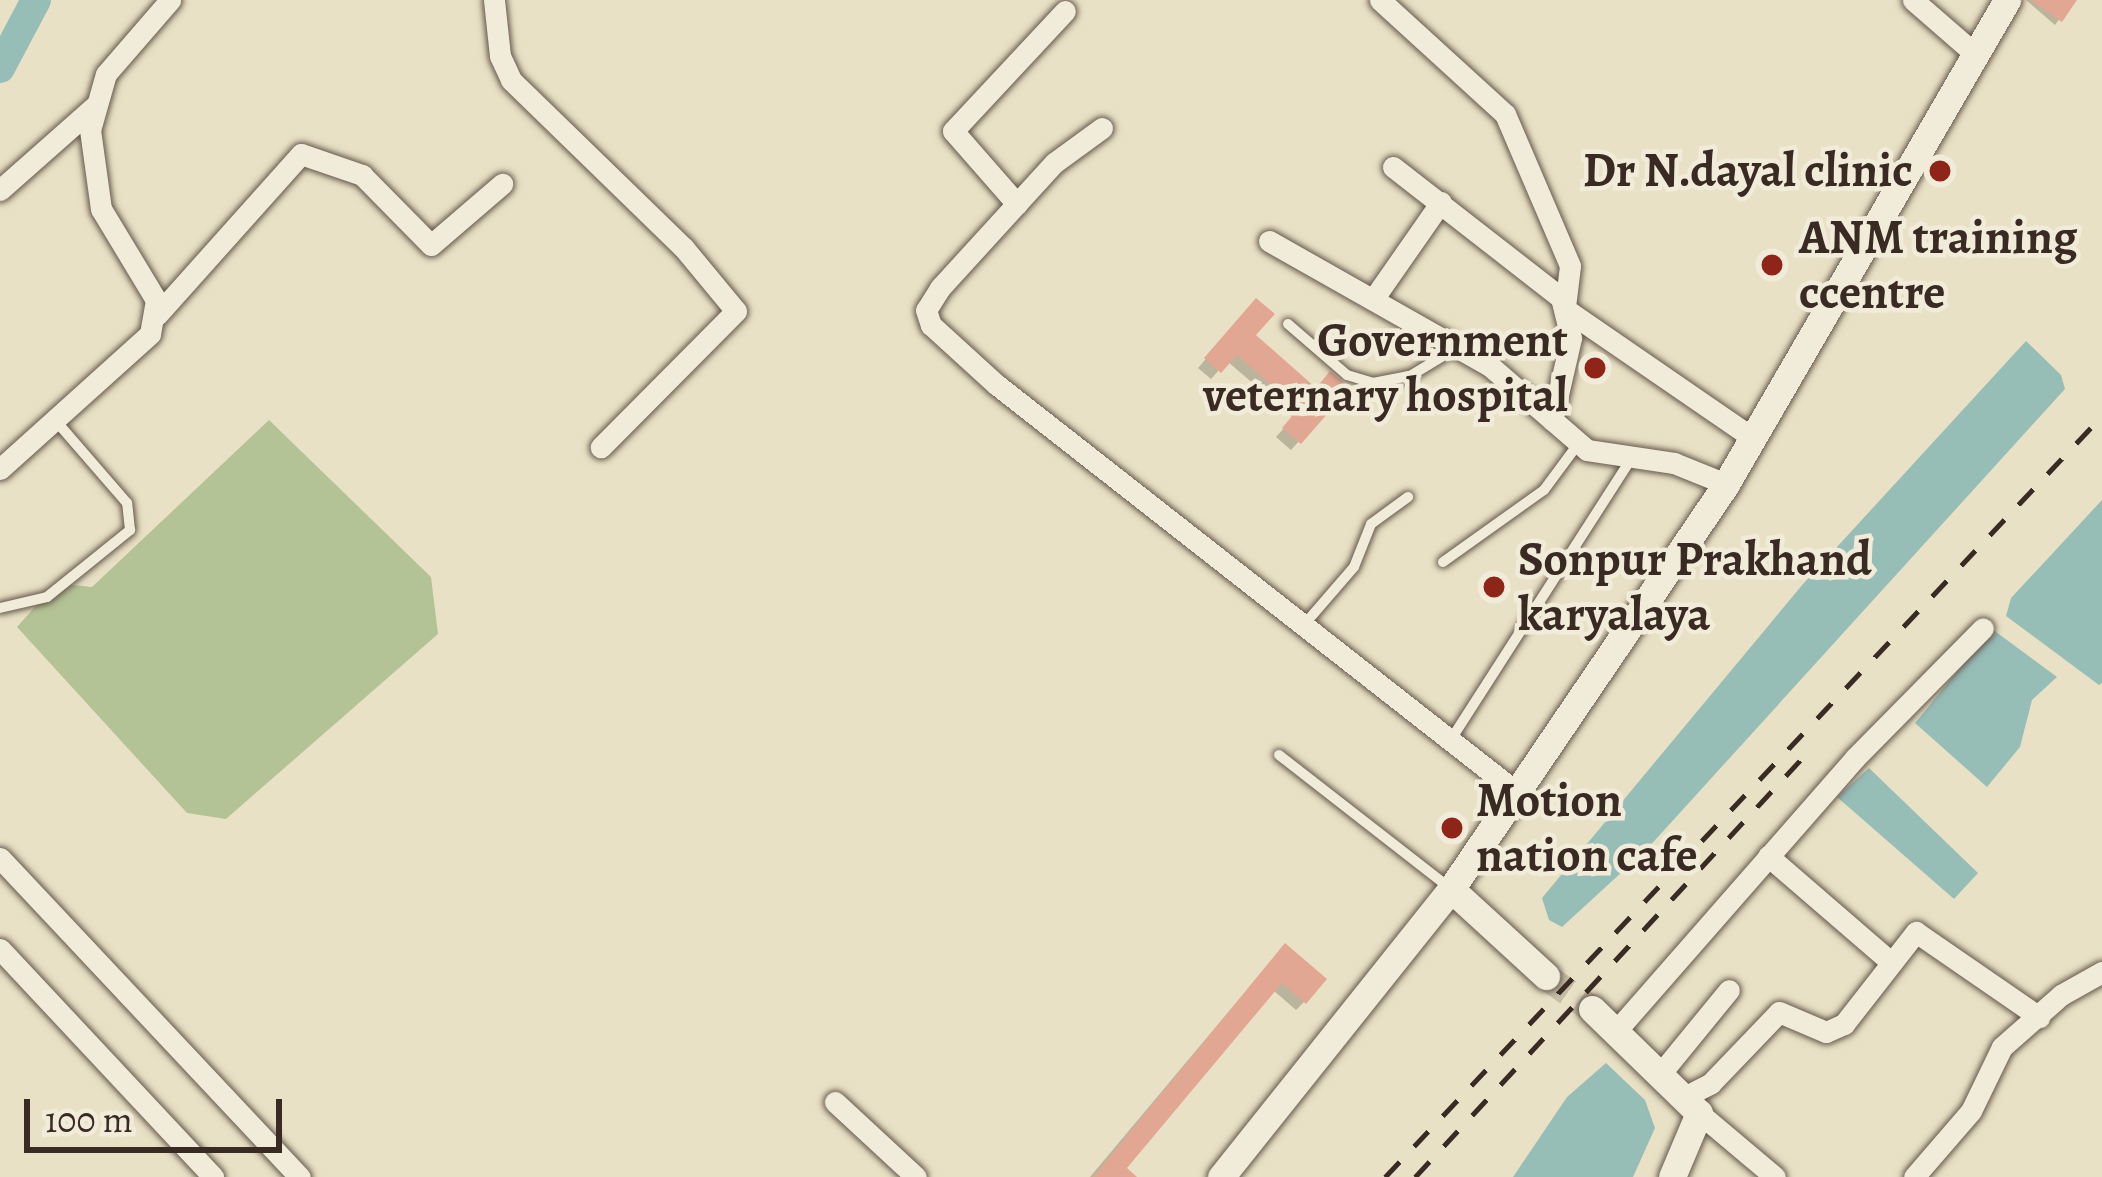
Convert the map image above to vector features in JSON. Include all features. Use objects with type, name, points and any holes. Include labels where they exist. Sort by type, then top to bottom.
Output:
[{"type":"main road","points":[[1221,1177],[1450,889],[1519,794],[1726,484],[2007,0]]},
{"type":"main road","points":[[1450,889],[1546,976]]},
{"type":"main road","points":[[1592,1009],[1692,1104],[1672,1177]]},
{"type":"street","points":[[157,315],[148,282],[92,188],[95,106],[119,53],[170,0]]},
{"type":"street","points":[[494,0],[500,56],[511,80],[683,247],[736,310],[602,447]]},
{"type":"street","points":[[1380,0],[1505,114],[1570,266],[1567,366],[1552,420]]},
{"type":"street","points":[[1913,0],[1974,53]]},
{"type":"street","points":[[1017,204],[953,131],[1065,11]]},
{"type":"street","points":[[0,190],[95,106]]},
{"type":"street","points":[[1102,128],[1084,134],[929,303],[931,325],[1448,744],[1519,794]]},
{"type":"street","points":[[0,469],[138,350],[157,315],[301,154],[362,176],[431,245],[502,184]]},
{"type":"street","points":[[1393,167],[1566,308],[1753,438]]},
{"type":"street","points":[[1374,298],[1441,202]]},
{"type":"street","points":[[1269,241],[1458,347],[1578,443],[1630,459],[1674,463],[1726,484]]},
{"type":"street","points":[[1616,1031],[1768,856],[1983,628]]},
{"type":"street","points":[[1768,856],[1891,962]]},
{"type":"street","points":[[0,858],[300,1177]]},
{"type":"street","points":[[1775,1177],[1692,1104],[1779,1012],[1826,1031],[1844,1024],[1908,936],[1924,933],[2039,1017]]},
{"type":"street","points":[[0,949],[212,1177]]},
{"type":"street","points":[[1914,1177],[1971,1111],[1994,1057],[2039,1017],[2102,972]]},
{"type":"street","points":[[1661,1073],[1729,990]]},
{"type":"street","points":[[835,1102],[916,1177]]},
{"type":"lane","points":[[1288,324],[1347,375],[1373,383],[1410,376],[1458,347]]},
{"type":"lane","points":[[0,608],[47,597],[130,530],[127,503],[56,421]]},
{"type":"lane","points":[[1443,562],[1544,490],[1578,443]]},
{"type":"lane","points":[[1448,744],[1630,459]]},
{"type":"lane","points":[[1304,626],[1354,567],[1372,524],[1408,497]]},
{"type":"lane","points":[[1279,755],[1450,889]]},
{"type":"green space","points":[[269,420],[431,577],[438,634],[226,819],[187,813],[17,627],[56,583],[92,587]]},
{"type":"water","points":[[2026,341],[2061,375],[2065,389],[1647,849],[1562,927],[1549,920],[1542,898],[1803,584]]},
{"type":"water","points":[[2102,500],[2099,685],[2006,616],[2011,598]]},
{"type":"water","points":[[1992,629],[2057,677],[2032,700],[2020,747],[1987,787],[1915,723]]},
{"type":"water","points":[[1869,768],[1978,873],[1954,899],[1837,797]]},
{"type":"water","points":[[1606,1063],[1645,1100],[1655,1128],[1633,1177],[1513,1177],[1567,1097]]},
{"type":"building","points":[[2031,0],[2077,0],[2062,22]]},
{"type":"building","points":[[1256,298],[1275,314],[1256,335],[1316,388],[1330,371],[1350,388],[1301,444],[1282,428],[1298,409],[1237,355],[1221,373],[1204,358]]},
{"type":"building","points":[[1285,943],[1327,979],[1306,1004],[1282,983],[1127,1168],[1137,1177],[1093,1177]]},
{"type":"waterway","points":[[0,68],[36,0]]},
{"type":"tunnel","points":[[1546,976],[1592,1009]]},
{"type":"railway","points":[[1385,1177],[2102,416]]},
{"type":"railway","points":[[1415,1177],[1805,755]]},
{"type":"place","name":"Dr N.dayal clinic","points":[[1940,171]]},
{"type":"place","name":"ANM training ccentre","points":[[1772,265]]},
{"type":"place","name":"Government veternary hospital","points":[[1595,368]]},
{"type":"place","name":"Sonpur Prakhand karyalaya","points":[[1494,587]]},
{"type":"place","name":"Motion nation cafe","points":[[1452,828]]}]
